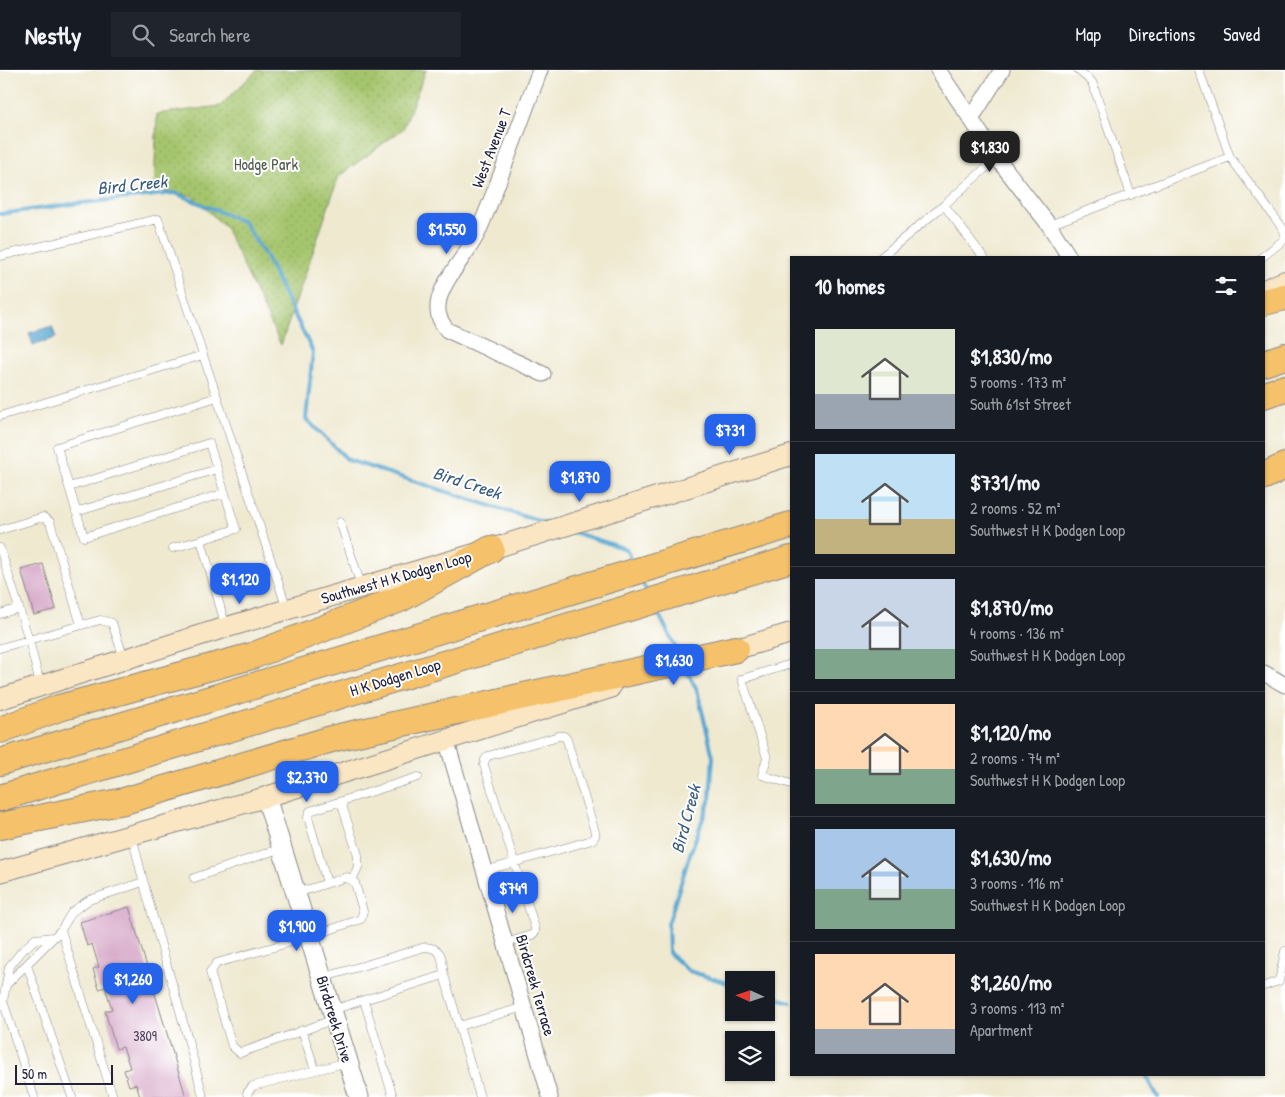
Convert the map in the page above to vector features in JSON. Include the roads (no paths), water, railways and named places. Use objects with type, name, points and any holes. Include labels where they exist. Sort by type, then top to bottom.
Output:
[{"type":"highway","points":[[1265,302],[1285,297]]},
{"type":"highway","points":[[1265,363],[1285,356]]},
{"type":"highway","points":[[1265,395],[1285,388]]},
{"type":"highway","points":[[1265,476],[1285,466]]},
{"type":"highway","name":"H K Dodgen Loop","points":[[0,762],[790,525]]},
{"type":"highway","points":[[0,730],[59,708],[252,656],[400,599],[491,549]]},
{"type":"highway","name":"H K Dodgen Loop","points":[[0,798],[790,558]]},
{"type":"highway","points":[[0,826],[124,801],[335,738],[600,685],[736,649]]},
{"type":"main road","points":[[1265,290],[1285,281]]},
{"type":"main road","name":"Southwest H K Dodgen Loop","points":[[0,699],[226,627],[491,549],[790,455]]},
{"type":"main road","points":[[1265,477],[1285,470]]},
{"type":"main road","points":[[736,649],[790,633]]},
{"type":"main road","points":[[0,872],[266,798],[446,739],[600,685]]},
{"type":"street","name":"West Avenue T","points":[[540,70],[478,232],[445,287],[437,308],[441,322],[447,330],[543,374]]},
{"type":"street","points":[[938,70],[997,158],[1049,225],[1069,256]]},
{"type":"street","points":[[971,120],[1002,70]]},
{"type":"street","points":[[1265,674],[1285,685]]},
{"type":"street","name":"Birdcreek Terrace","points":[[446,739],[548,1095]]},
{"type":"street","name":"Birdcreek Drive","points":[[266,798],[359,1097]]},
{"type":"lane","points":[[1078,70],[1092,82],[1131,195]]},
{"type":"lane","points":[[1199,70],[1230,157],[1284,230],[1285,239],[1264,256]]},
{"type":"lane","points":[[1049,225],[1230,157]]},
{"type":"lane","points":[[882,256],[997,158]]},
{"type":"lane","points":[[944,205],[982,256]]},
{"type":"lane","points":[[0,256],[158,219],[287,609]]},
{"type":"lane","points":[[0,416],[203,354]]},
{"type":"lane","points":[[217,397],[57,447],[84,537],[225,494]]},
{"type":"lane","points":[[69,487],[209,443],[236,529],[173,548]]},
{"type":"lane","points":[[76,512],[217,469]]},
{"type":"lane","points":[[0,530],[42,516],[50,522],[82,625]]},
{"type":"lane","points":[[340,522],[362,587]]},
{"type":"lane","points":[[201,540],[226,627]]},
{"type":"lane","points":[[0,548],[29,640],[41,686]]},
{"type":"lane","points":[[0,614],[19,608]]},
{"type":"lane","points":[[0,648],[100,620],[112,623],[124,659]]},
{"type":"lane","points":[[790,664],[742,679],[767,758],[762,775],[790,784]]},
{"type":"lane","points":[[485,871],[514,862],[592,840],[595,836],[567,740],[564,736],[488,756],[485,760],[484,765],[514,862],[535,928],[532,935],[506,943]]},
{"type":"lane","points":[[327,884],[308,817],[310,811],[418,777]]},
{"type":"lane","points":[[341,802],[358,856],[358,867],[352,880]]},
{"type":"lane","points":[[132,835],[143,882],[203,1097]]},
{"type":"lane","points":[[194,878],[282,848]]},
{"type":"lane","points":[[296,893],[347,877],[355,883],[363,911],[360,919],[310,937],[217,963],[210,972],[232,1046],[240,1053],[302,1030],[364,1000],[444,976]]},
{"type":"lane","points":[[6,986],[52,937],[61,930],[72,912],[89,900],[143,882]]},
{"type":"lane","points":[[61,930],[113,1097]]},
{"type":"lane","points":[[34,1097],[2,1002],[9,967],[34,939],[52,937]]},
{"type":"lane","points":[[322,978],[425,948],[438,950],[441,955],[444,976],[480,1097]]},
{"type":"lane","points":[[1265,986],[1279,981],[1285,951]]},
{"type":"lane","points":[[27,965],[72,1097]]},
{"type":"lane","points":[[364,1000],[393,1097]]},
{"type":"lane","points":[[459,1026],[524,1007]]},
{"type":"lane","points":[[302,1030],[315,1070]]},
{"type":"lane","points":[[248,1097],[247,1093],[253,1086],[348,1062]]},
{"type":"water","points":[[52,326],[56,338],[33,345],[29,333]]},
{"type":"waterway","name":"Bird Creek","points":[[0,214],[175,193],[244,222],[266,257],[313,352],[306,419],[348,460],[547,524]]},
{"type":"waterway","name":"Bird Creek","points":[[573,532],[626,549],[632,562]]},
{"type":"waterway","name":"Bird Creek","points":[[641,580],[648,594]]},
{"type":"waterway","name":"Bird Creek","points":[[656,609],[678,652]]},
{"type":"waterway","name":"Bird Creek","points":[[686,669],[697,690],[713,757],[710,799],[668,924],[669,953],[689,971],[725,982]]},
{"type":"waterway","name":"Bird Creek","points":[[775,998],[790,1002]]},
{"type":"waterway","name":"Bird Creek","points":[[1147,1076],[1158,1097]]},
{"type":"park label","name":"Hodge Park","points":[[266,164]]}]
